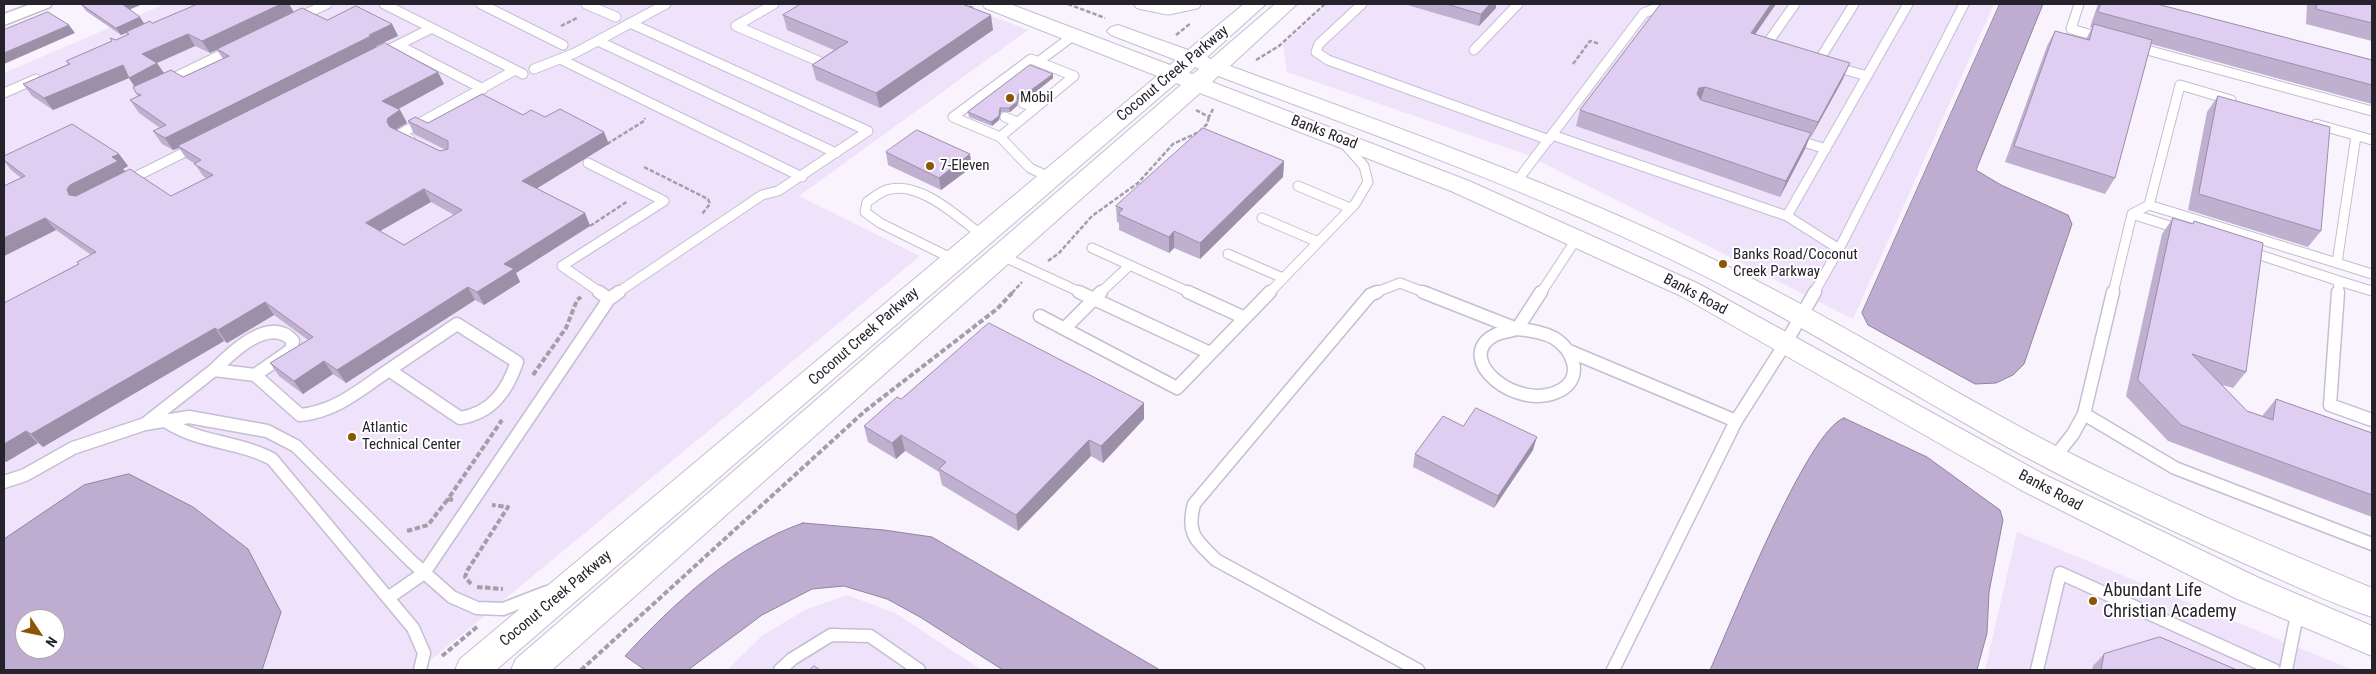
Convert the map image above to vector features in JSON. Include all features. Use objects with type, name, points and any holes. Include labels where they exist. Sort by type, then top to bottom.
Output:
[{"type":"street","points":[[4,20],[44,4]]},
{"type":"street","name":"Banks Road","points":[[992,4],[1086,26]]},
{"type":"street","name":"Banks Road","points":[[1045,4],[1086,26],[1203,72],[1517,181],[1648,238],[1802,316],[1952,404],[2054,458],[2250,552],[2372,603]]},
{"type":"street","name":"Coconut Creek Parkway","points":[[528,670],[1002,256],[1203,72],[1256,4]]},
{"type":"street","name":"Coconut Creek Parkway","points":[[472,670],[1051,178],[1203,72],[1288,4]]},
{"type":"street","name":"Banks Road","points":[[1203,72],[1341,140],[1460,186],[1690,290],[2032,482],[2138,536],[2247,588],[2372,641]]},
{"type":"lane","points":[[292,21],[327,4]]},
{"type":"lane","points":[[384,4],[519,72],[483,89],[400,134],[416,142]]},
{"type":"lane","points":[[481,4],[563,45]]},
{"type":"lane","points":[[586,4],[616,17]]},
{"type":"lane","points":[[534,69],[560,59],[666,4]]},
{"type":"lane","points":[[774,4],[736,26],[824,63]]},
{"type":"lane","points":[[1139,4],[1157,10],[1186,9],[1196,4]]},
{"type":"lane","points":[[1362,4],[1319,44],[1316,52],[1328,60],[1787,216],[1839,249]]},
{"type":"lane","points":[[1474,50],[1518,4]]},
{"type":"lane","points":[[1517,181],[1644,13],[1667,4]]},
{"type":"lane","points":[[1782,52],[1764,48],[1795,4]]},
{"type":"lane","points":[[1854,4],[1814,61],[1867,76]]},
{"type":"lane","points":[[1787,216],[1908,4]]},
{"type":"lane","points":[[1613,670],[1736,421],[1786,344],[1839,249],[1964,4]]},
{"type":"lane","points":[[2079,4],[2071,29],[2108,40]]},
{"type":"lane","points":[[388,598],[424,573],[609,299],[762,194],[778,191],[868,131],[630,23]]},
{"type":"lane","points":[[1038,62],[1086,26]]},
{"type":"lane","points":[[367,61],[432,28]]},
{"type":"lane","points":[[598,40],[836,153]]},
{"type":"lane","points":[[398,45],[483,89]]},
{"type":"lane","points":[[2127,45],[2372,111]]},
{"type":"lane","points":[[160,84],[239,46]]},
{"type":"lane","points":[[560,59],[802,176]]},
{"type":"lane","points":[[1000,136],[1074,76],[1031,59],[995,91],[976,105],[954,117],[1000,136],[1030,168],[1051,178]]},
{"type":"lane","points":[[4,93],[48,74]]},
{"type":"lane","points":[[2149,205],[2180,85],[2245,104]]},
{"type":"lane","points":[[1043,88],[1054,92]]},
{"type":"lane","points":[[1023,103],[1035,108]]},
{"type":"lane","points":[[1005,117],[1017,122]]},
{"type":"lane","points":[[2300,120],[2372,140]]},
{"type":"lane","points":[[1780,135],[1826,149]]},
{"type":"lane","points":[[2336,263],[2356,136]]},
{"type":"lane","points":[[1040,316],[1176,388],[1350,208],[1368,182],[1364,166],[1341,140]]},
{"type":"lane","points":[[118,185],[205,142]]},
{"type":"lane","points":[[588,164],[664,201],[562,266],[609,299]]},
{"type":"lane","points":[[1298,186],[1350,208]]},
{"type":"lane","points":[[955,260],[880,223],[865,212],[867,202],[880,192],[895,187],[916,190],[983,236]]},
{"type":"lane","points":[[2054,458],[2073,434],[2084,414],[2132,214],[2149,205],[2372,274]]},
{"type":"lane","points":[[2132,214],[2189,232]]},
{"type":"lane","points":[[1262,218],[1318,242]]},
{"type":"lane","points":[[1517,329],[1577,238]]},
{"type":"lane","points":[[1092,248],[1245,318]]},
{"type":"lane","points":[[2236,248],[2372,291]]},
{"type":"lane","points":[[1228,254],[1283,278]]},
{"type":"lane","points":[[1002,256],[1210,354]]},
{"type":"lane","points":[[1064,328],[1130,265]]},
{"type":"lane","points":[[2339,281],[2330,405],[2372,420]]},
{"type":"lane","points":[[1418,670],[1216,560],[1194,537],[1188,523],[1194,504],[1370,295],[1400,283],[1517,329]]},
{"type":"lane","points":[[214,370],[256,376],[300,415],[313,415],[334,406],[388,370],[457,324],[517,362],[511,380],[503,395],[487,410],[473,417],[460,418],[388,370]]},
{"type":"lane","points":[[1569,351],[1575,369],[1574,377],[1565,388],[1551,395],[1538,396],[1513,392],[1492,380],[1485,372],[1480,354],[1488,339],[1506,330],[1529,329],[1552,337],[1569,351],[1736,421]]},
{"type":"lane","points":[[145,424],[214,370],[232,351],[262,334],[284,332],[291,336],[293,341],[291,350],[256,376]]},
{"type":"lane","points":[[2084,414],[2175,468],[2372,544]]},
{"type":"lane","points":[[4,482],[25,475],[73,448],[145,424],[167,422],[189,416],[267,431],[296,446],[424,573],[452,597],[478,608],[503,609],[578,580]]},
{"type":"lane","points":[[167,422],[178,432],[259,450],[272,459],[413,628],[424,653],[420,670]]},
{"type":"lane","points":[[2036,670],[2060,573],[2274,670]]},
{"type":"lane","points":[[2286,670],[2298,610]]},
{"type":"lane","points":[[780,670],[792,659],[830,635],[870,636],[919,670]]},
{"type":"path","points":[[1203,72],[1256,60],[1279,46],[1325,4]]},
{"type":"path","points":[[544,36],[596,8]]},
{"type":"path","points":[[1573,64],[1590,41],[1606,46]]},
{"type":"path","points":[[607,144],[644,121],[651,104]]},
{"type":"path","points":[[582,670],[865,411],[997,309],[1034,271],[1059,253],[1092,216],[1138,183],[1173,144],[1199,132],[1207,124],[1209,117]]},
{"type":"path","points":[[590,226],[643,190]]},
{"type":"path","points":[[401,531],[410,531],[428,524],[448,499]]},
{"type":"shaded area","name":"Atlantic Technical Center","points":[[165,4],[960,4],[1028,30],[799,196],[920,256],[419,670],[4,670],[4,73]]},
{"type":"shaded area","points":[[1328,4],[1994,4],[1853,319],[1525,154],[1287,72],[1283,45]]},
{"type":"shaded area","points":[[2000,4],[2043,4],[1976,170],[2001,185],[2068,215],[2072,224],[2024,364],[2013,375],[1996,383],[1975,384],[1868,325],[1862,313]]},
{"type":"shaded area","points":[[1844,418],[1927,457],[2000,510],[2003,520],[1989,592],[1987,633],[1977,670],[1710,670],[1751,574],[1791,491],[1810,456],[1828,430]]},
{"type":"shaded area","points":[[129,474],[193,507],[248,549],[281,612],[262,670],[4,670],[4,539],[84,485]]},
{"type":"shaded area","points":[[803,523],[884,530],[932,537],[1160,670],[1003,670],[920,617],[887,599],[844,586],[812,589],[762,615],[688,670],[645,670],[625,656],[684,597],[729,561],[778,533]]},
{"type":"shaded area","name":"Abundant Life Christian Academy","points":[[2017,532],[2353,670],[1985,670]]},
{"type":"shaded area","points":[[847,595],[895,613],[982,670],[727,670],[763,635],[805,610]]},
{"type":"building","points":[[81,4],[122,4],[140,17],[116,28]]},
{"type":"building","points":[[198,4],[281,4],[202,41],[188,34],[142,54],[157,63],[129,78],[123,65],[44,98],[23,84],[70,64],[66,61],[112,41],[110,38],[116,40],[129,34],[126,32],[150,21],[152,23]]},
{"type":"building","points":[[801,4],[962,4],[991,15],[876,93],[812,65],[848,42],[783,15]]},
{"type":"building","points":[[1447,4],[1490,4],[1481,14]]},
{"type":"building","points":[[1662,4],[1771,4],[1751,33],[1850,63],[1818,122],[1705,87],[1699,88],[1697,94],[1701,100],[1811,133],[1786,181],[1580,110]]},
{"type":"building","points":[[2101,4],[2157,4],[2372,60],[2372,85],[2098,12]]},
{"type":"building","points":[[2317,4],[2372,4],[2372,23],[2316,9]]},
{"type":"building","points":[[356,6],[392,24],[165,138],[153,131],[166,125],[130,100],[141,95],[136,93],[133,87],[171,70],[183,77],[229,56],[217,49],[302,8],[327,20]]},
{"type":"building","points":[[48,12],[69,25],[4,53],[4,30]]},
{"type":"building","points":[[2094,24],[2152,40],[2115,178],[2014,146],[2055,31],[2089,40]]},
{"type":"building","points":[[385,43],[438,72],[382,101],[400,110],[388,118],[387,122],[390,127],[440,151],[448,149],[448,141],[408,121],[415,117],[428,123],[482,94],[523,115],[531,110],[545,117],[560,109],[604,132],[522,181],[585,213],[504,264],[514,269],[477,292],[468,287],[337,370],[324,361],[294,381],[270,363],[313,337],[265,302],[218,330],[215,328],[31,434],[26,431],[4,444],[4,303],[79,264],[77,262],[96,252],[45,218],[4,238],[4,186],[25,176],[4,160],[4,156],[72,124],[119,154],[112,157],[118,161],[70,185],[67,189],[69,195],[76,196],[130,169],[171,196],[213,175],[194,164],[201,160],[178,146]],"holes":[[[424,189],[462,210],[404,245],[366,223]]]},
{"type":"building","name":"Mobil","points":[[1030,65],[1053,74],[1027,93],[1018,94],[1017,102],[1009,108],[1000,108],[999,116],[991,122],[968,112]]},
{"type":"building","points":[[2218,96],[2330,127],[2321,231],[2199,194]]},
{"type":"building","points":[[1203,128],[1284,161],[1200,243],[1174,231],[1169,237],[1118,214],[1123,209],[1116,206]]},
{"type":"building","points":[[917,130],[970,154],[939,178],[886,152]]},
{"type":"building","points":[[2173,218],[2193,224],[2194,221],[2263,243],[2246,372],[2192,354],[2247,411],[2273,420],[2276,399],[2372,433],[2372,495],[2181,425],[2138,380]]},
{"type":"building","points":[[989,323],[1144,403],[1101,446],[1089,440],[1016,515],[939,469],[946,462],[901,435],[892,443],[864,426],[897,397],[901,399]]},
{"type":"building","points":[[1476,408],[1537,437],[1498,496],[1415,454],[1443,416],[1463,426]]},
{"type":"building","points":[[2160,637],[2237,670],[2101,670],[2104,654]]},
{"type":"building","points":[[814,666],[820,670],[810,670]]},
{"type":"place","name":"Mobil","points":[[1010,98]]},
{"type":"place","name":"7-Eleven","points":[[930,166]]},
{"type":"place","name":"Banks Road/Coconut Creek Parkway","points":[[1723,264]]},
{"type":"place","name":"Atlantic Technical Center","points":[[352,437]]},
{"type":"place","name":"Abundant Life Christian Academy","points":[[2093,601]]}]
